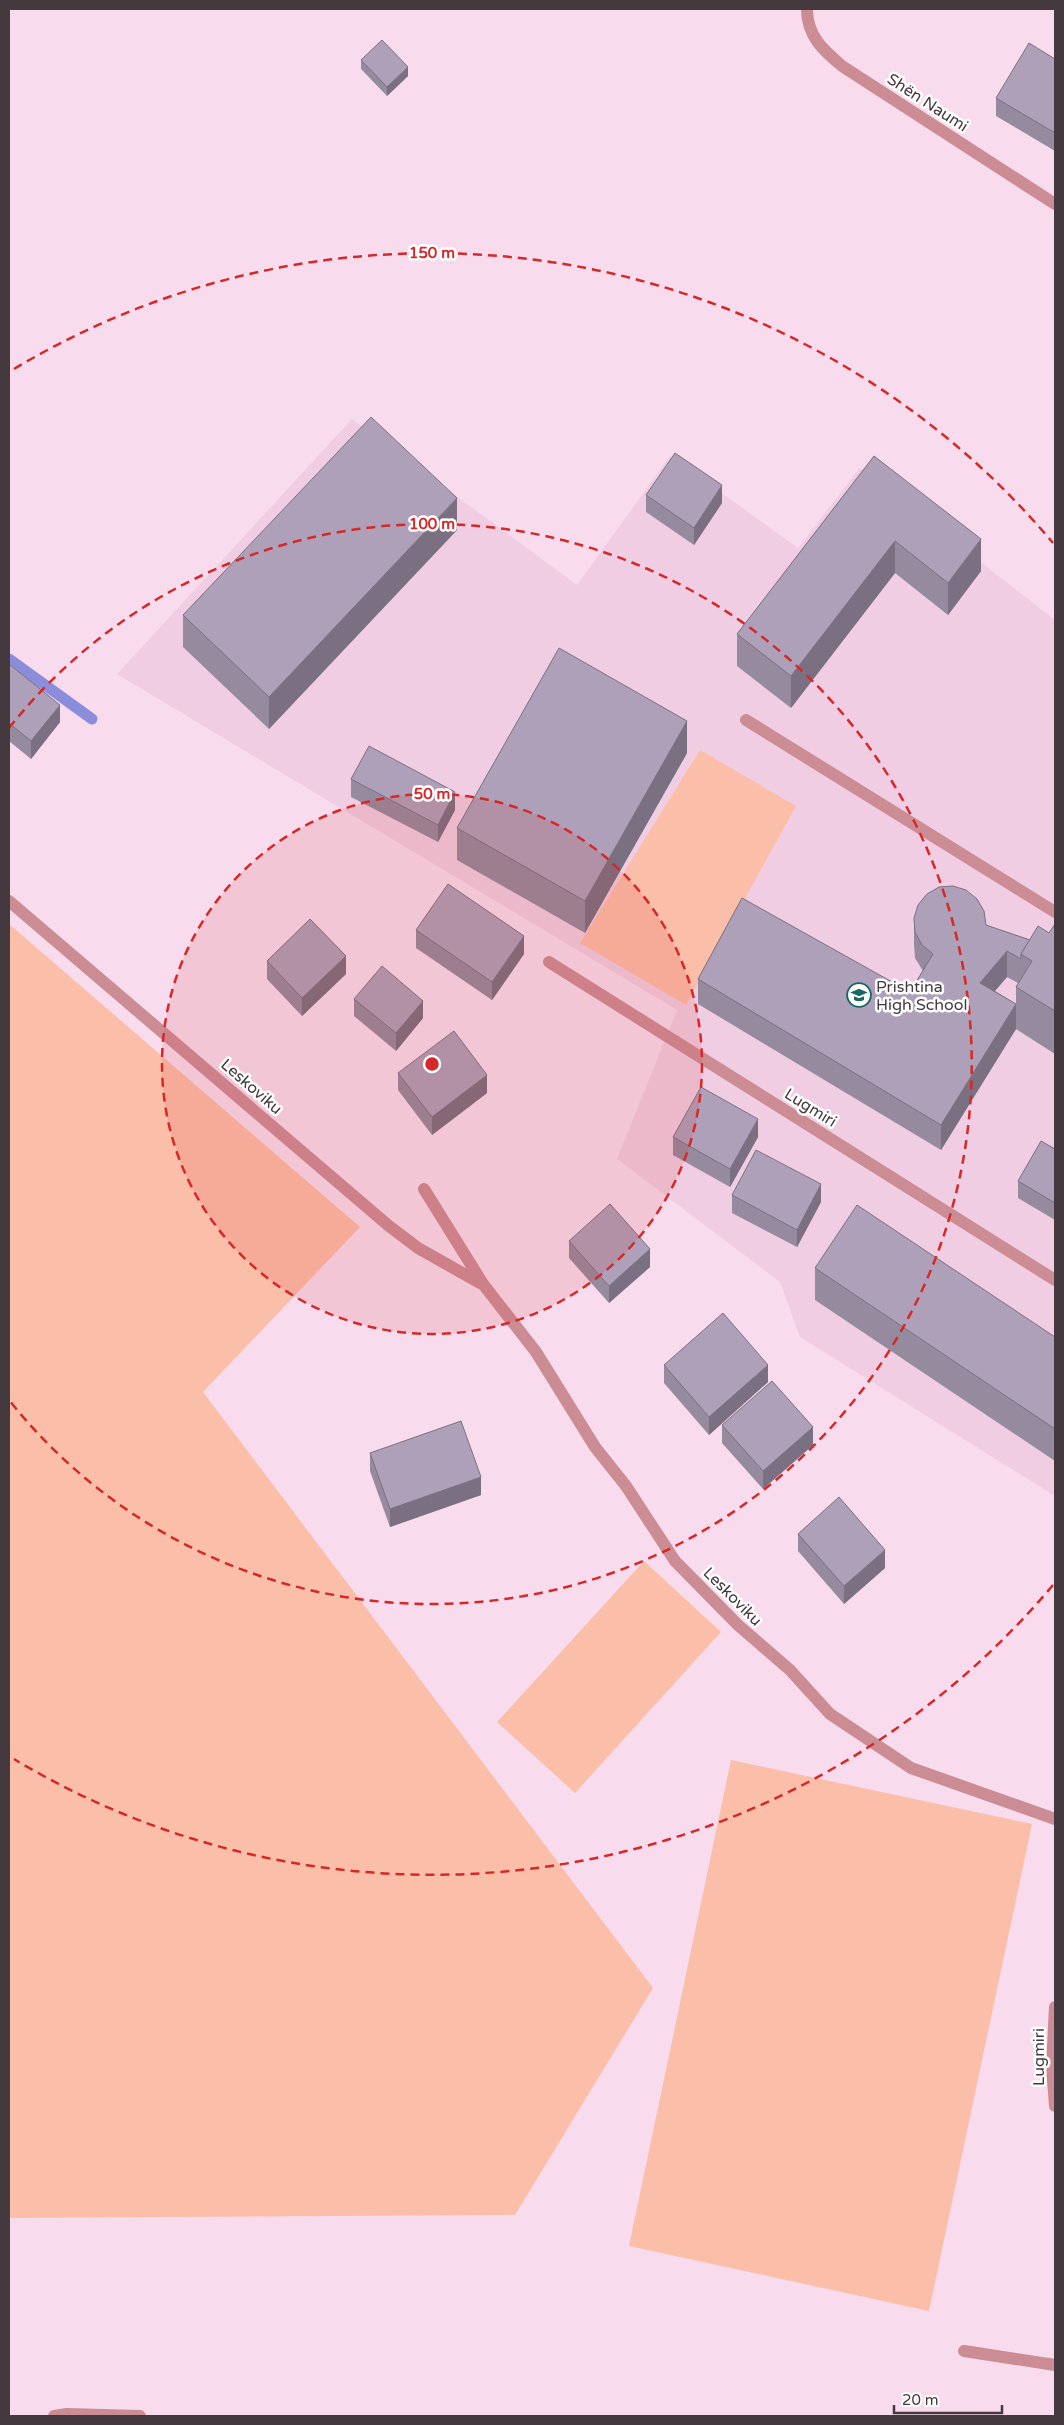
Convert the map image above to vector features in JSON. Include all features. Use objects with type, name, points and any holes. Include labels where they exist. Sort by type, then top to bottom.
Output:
[{"type":"street","name":"Shën Naumi","points":[[807,9],[811,32],[819,47],[842,66],[1055,204]]},
{"type":"street","points":[[746,720],[1055,912]]},
{"type":"street","name":"Leskoviku","points":[[9,901],[389,1226],[418,1248],[483,1284]]},
{"type":"street","name":"Lugmiri","points":[[549,962],[1055,1280]]},
{"type":"street","name":"Leskoviku","points":[[424,1189],[483,1284],[536,1352],[595,1447],[626,1486],[675,1561],[738,1625],[790,1670],[830,1714],[911,1768],[1055,1819]]},
{"type":"street","name":"Lugmiri","points":[[1055,2007],[1052,2067],[1055,2106]]},
{"type":"street","points":[[964,2351],[1055,2365]]},
{"type":"street","points":[[54,2416],[67,2414],[140,2416]]},
{"type":"shaded area","points":[[352,419],[577,585],[670,456],[798,548],[860,468],[1055,620],[1055,1496],[800,1337],[780,1282],[617,1159],[677,1010],[117,674]]},
{"type":"shaded area","points":[[700,750],[796,806],[686,1005],[580,943]]},
{"type":"shaded area","points":[[9,924],[360,1227],[203,1392],[653,1988],[515,2215],[9,2218]]},
{"type":"shaded area","points":[[644,1561],[721,1632],[575,1793],[497,1722]]},
{"type":"shaded area","points":[[731,1760],[1032,1824],[929,2311],[629,2246]]},
{"type":"building","points":[[382,40],[408,67],[387,87],[361,60]]},
{"type":"building","points":[[1029,43],[1055,59],[1055,133],[996,98]]},
{"type":"building","points":[[371,417],[457,498],[269,697],[183,615]]},
{"type":"building","points":[[675,453],[722,485],[694,528],[646,495]]},
{"type":"building","points":[[874,456],[981,539],[948,583],[895,541],[791,676],[737,634]]},
{"type":"building","points":[[559,648],[687,721],[585,901],[457,828]]},
{"type":"building","points":[[9,664],[60,705],[31,741],[9,723]]},
{"type":"building","points":[[369,746],[455,792],[438,825],[351,779]]},
{"type":"building","points":[[448,884],[524,936],[492,982],[416,930]]},
{"type":"building","points":[[953,886],[966,890],[977,899],[984,911],[986,925],[1030,940],[1021,954],[1021,959],[1007,951],[980,983],[1016,1004],[941,1125],[698,979],[742,898],[910,992],[933,954],[922,945],[915,932],[914,918],[918,905],[927,894],[939,887]]},
{"type":"building","points":[[310,919],[346,956],[302,998],[267,961]]},
{"type":"building","points":[[1055,924],[1055,1011],[1016,987],[1032,961],[1021,954],[1038,926],[1049,933]]},
{"type":"building","points":[[382,966],[423,1001],[396,1033],[354,999]]},
{"type":"building","points":[[454,1031],[487,1075],[432,1117],[398,1073]]},
{"type":"building","points":[[701,1087],[758,1119],[730,1169],[673,1137]]},
{"type":"building","points":[[1041,1141],[1055,1149],[1055,1203],[1018,1181]]},
{"type":"building","points":[[756,1150],[821,1184],[797,1230],[732,1195]]},
{"type":"building","points":[[610,1204],[650,1249],[609,1286],[569,1241]]},
{"type":"building","points":[[857,1205],[1055,1337],[1055,1429],[815,1268]]},
{"type":"building","points":[[723,1313],[768,1365],[709,1417],[664,1365]]},
{"type":"building","points":[[772,1381],[813,1427],[763,1471],[722,1425]]},
{"type":"building","points":[[461,1421],[481,1477],[390,1509],[370,1453]]},
{"type":"building","points":[[839,1497],[885,1550],[844,1586],[798,1534]]},
{"type":"waterway","points":[[9,659],[92,719]]},
{"type":"place","name":"Prishtina High School","points":[[859,995]]}]
